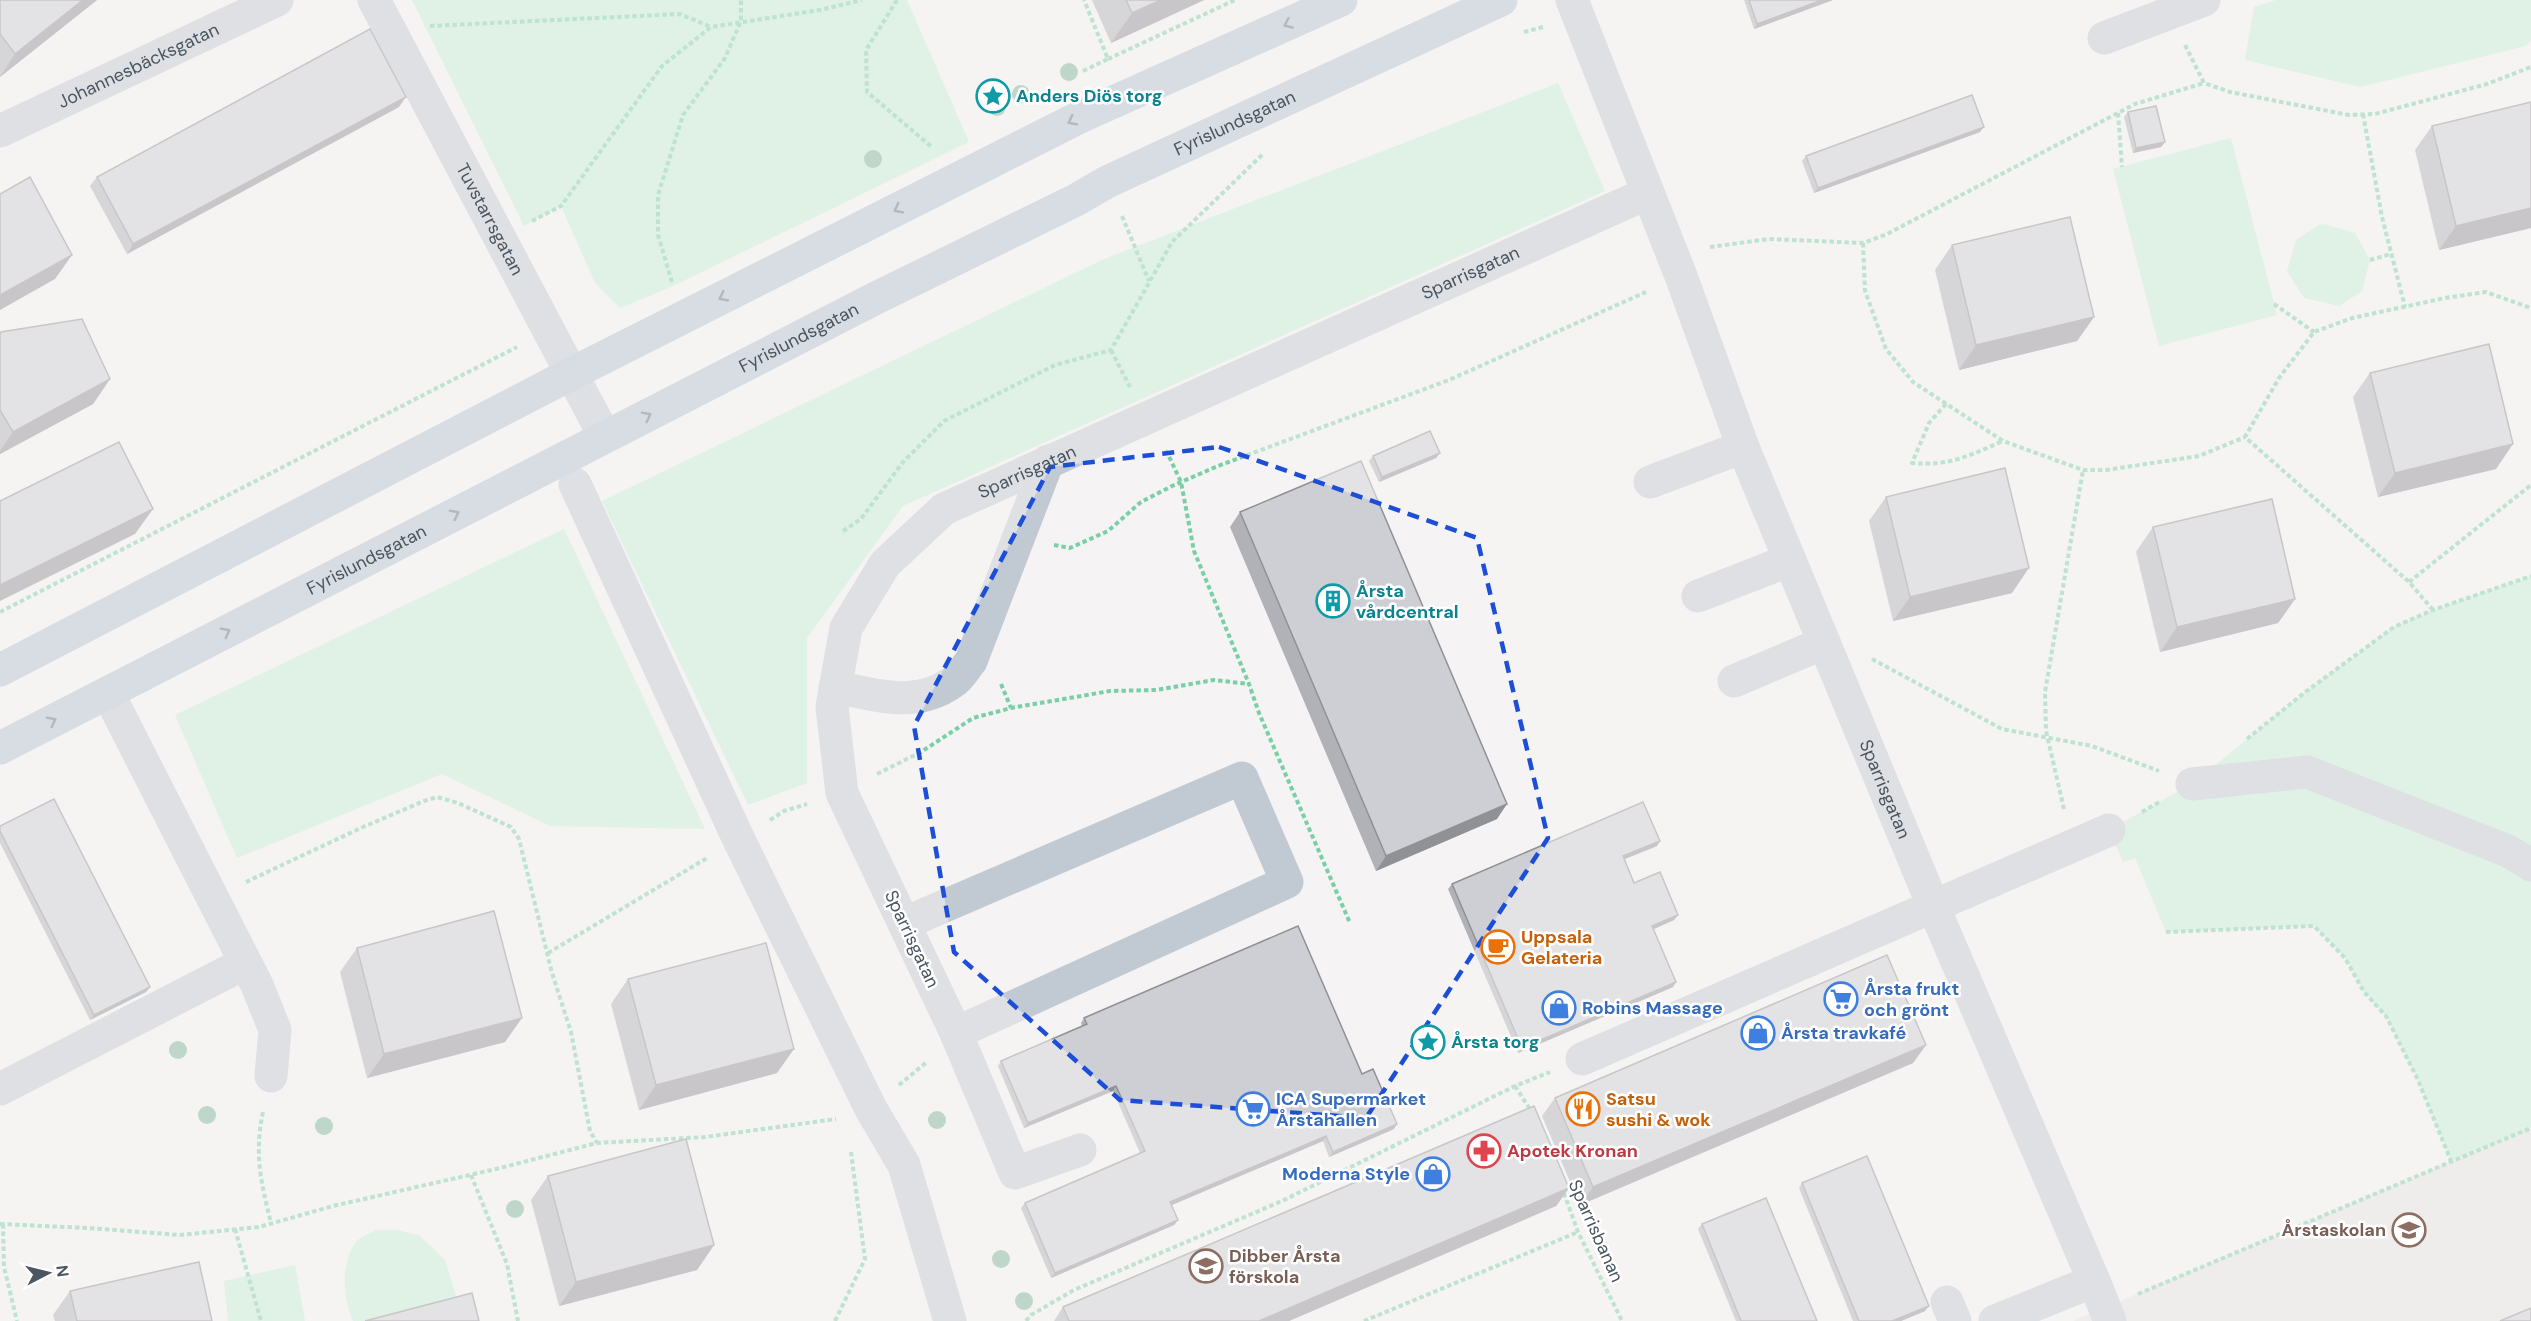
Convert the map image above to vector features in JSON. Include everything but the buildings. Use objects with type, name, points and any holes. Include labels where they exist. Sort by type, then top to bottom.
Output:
[{"type":"main road","points":[[0,670],[571,374],[1080,117],[1341,0]]},
{"type":"main road","name":"Fyrislundsgatan","points":[[0,748],[876,298],[1076,200],[1107,182],[1501,0]]},
{"type":"street","name":"Johannesbäcksgatan","points":[[0,131],[278,0]]},
{"type":"street","name":"Tuvstarrsgatan","points":[[374,0],[605,437]]},
{"type":"street","points":[[2104,38],[2204,0]]},
{"type":"street","name":"Sparrisgatan","points":[[1576,10],[1681,276],[1743,447],[1934,908],[2103,1303]]},
{"type":"street","name":"Sparrisgatan","points":[[1080,1150],[1015,1173],[956,1033],[842,793],[832,707],[846,628],[885,564],[944,508],[1648,193]]},
{"type":"street","points":[[1650,482],[1743,447]]},
{"type":"street","points":[[836,687],[895,698],[916,699],[954,682],[971,661],[1048,461]]},
{"type":"street","points":[[575,484],[739,840],[871,1109],[904,1165],[950,1321]]},
{"type":"street","points":[[1698,596],[1790,560]]},
{"type":"street","points":[[1734,681],[1824,643]]},
{"type":"street","points":[[108,693],[257,985],[275,1030],[271,1076]]},
{"type":"street","points":[[2192,784],[2307,772],[2508,851],[2531,865]]},
{"type":"street","points":[[905,922],[1242,778],[1287,882],[956,1033]]},
{"type":"street","points":[[1582,1059],[2109,830]]},
{"type":"street","points":[[0,1089],[245,963]]},
{"type":"street","points":[[1995,1321],[2103,1303]]},
{"type":"path","points":[[673,286],[658,235],[658,195],[683,115],[725,58],[741,21],[741,0]]},
{"type":"path","points":[[500,238],[561,206],[662,66],[711,27],[862,0]]},
{"type":"path","points":[[897,0],[866,50],[867,92],[935,150]]},
{"type":"path","points":[[1084,0],[1108,59]]},
{"type":"path","points":[[1073,76],[1235,0]]},
{"type":"path","points":[[1518,33],[1576,10]]},
{"type":"path","points":[[424,26],[680,14],[711,27]]},
{"type":"path","points":[[2169,14],[2204,82]]},
{"type":"path","points":[[1709,247],[1769,239],[1863,243],[1887,234],[2135,104],[2204,82],[2230,92],[2349,115],[2375,114],[2487,84],[2531,67]]},
{"type":"path","points":[[2118,113],[2122,167]]},
{"type":"path","points":[[2363,114],[2391,254],[2405,307]]},
{"type":"path","points":[[843,531],[861,519],[903,462],[944,421],[1055,365],[1111,350],[1172,242],[1271,147]]},
{"type":"path","points":[[1863,243],[1865,291],[1886,349],[1913,382],[2003,441],[2083,470],[2106,470],[2199,456],[2245,437],[2279,378],[2314,332],[2352,318],[2486,292],[2531,308]]},
{"type":"path","points":[[2370,261],[2391,254]]},
{"type":"path","points":[[1047,544],[1070,548],[1108,531],[1141,502],[1181,482],[1449,380],[1681,276]]},
{"type":"path","points":[[2274,304],[2314,332]]},
{"type":"path","points":[[0,612],[548,331]]},
{"type":"path","points":[[1111,350],[1136,400],[1150,416],[1181,482],[1194,551],[1259,712],[1350,923]]},
{"type":"path","points":[[1946,404],[1929,423],[1912,463],[1934,464],[1958,461],[2003,441]]},
{"type":"path","points":[[2245,437],[2409,582],[2433,610]]},
{"type":"path","points":[[2079,843],[2065,813],[2047,738],[2045,692],[2083,470]]},
{"type":"path","points":[[2409,582],[2531,485]]},
{"type":"path","points":[[2244,742],[2394,627],[2433,610],[2531,576]]},
{"type":"path","points":[[1871,658],[2002,729],[2092,746],[2192,784]]},
{"type":"path","points":[[548,953],[784,811],[842,793],[921,752],[973,718],[1110,691],[1156,690],[1214,680],[1249,684]]},
{"type":"path","points":[[2109,830],[2192,784]]},
{"type":"path","points":[[212,897],[424,801],[437,798],[458,803],[511,826],[519,839],[571,1032],[590,1131],[597,1143]]},
{"type":"path","points":[[2166,932],[2314,926],[2345,958],[2364,992],[2386,1016],[2418,1080],[2451,1161]]},
{"type":"path","points":[[17,1321],[4,1267],[2,1224],[180,1235],[235,1229],[270,1223],[597,1143],[705,1137],[836,1119],[871,1109],[930,1060],[956,1033]]},
{"type":"path","points":[[1026,1321],[1031,1315],[1074,1290],[1282,1201],[1515,1086],[1582,1059]]},
{"type":"path","points":[[270,1223],[258,1172],[259,1130],[271,1076]]},
{"type":"path","points":[[1515,1086],[1536,1118]]},
{"type":"path","points":[[2103,1303],[2531,1128]]},
{"type":"path","points":[[471,1175],[507,1264],[518,1321]]},
{"type":"path","name":"Sparrisbanan","points":[[1560,1182],[1578,1232],[1622,1321]]},
{"type":"path","points":[[235,1229],[261,1321]]},
{"type":"path","points":[[1364,1321],[1578,1232]]},
{"type":"path","points":[[1031,1315],[1034,1321]]},
{"type":"highlighted area","points":[[1219,447],[1477,538],[1548,838],[1366,1118],[1120,1100],[954,952],[914,726],[1050,467]]},
{"type":"shaded area","name":"Årstaskolan","points":[[2531,1128],[2531,1321],[2073,1321],[2125,1299]]},
{"type":"green space","points":[[412,0],[907,0],[969,142],[673,286],[620,308],[595,283],[561,206],[524,226]]},
{"type":"green space","points":[[2276,0],[2531,0],[2531,40],[2526,46],[2360,87],[2245,60],[2254,7]]},
{"type":"green space","points":[[1558,83],[1605,191],[903,506],[807,638],[807,783],[748,805],[602,501],[1104,259]]},
{"type":"green space","points":[[2231,138],[2277,315],[2159,346],[2113,169]]},
{"type":"green space","points":[[2324,224],[2355,233],[2370,260],[2362,291],[2339,306],[2304,298],[2287,271],[2296,240]]},
{"type":"green space","points":[[564,529],[705,829],[550,826],[442,774],[237,858],[175,715]]},
{"type":"green space","points":[[2531,576],[2531,1128],[2451,1161],[2418,1080],[2386,1016],[2364,992],[2345,958],[2314,926],[2166,932],[2135,858],[2123,862],[2109,830],[2192,784],[2304,693],[2394,627],[2433,610]]},
{"type":"green space","points":[[376,1230],[396,1230],[419,1235],[445,1260],[456,1296],[455,1317],[441,1321],[353,1321],[345,1291],[347,1260],[356,1242]]},
{"type":"green space","points":[[295,1265],[305,1321],[228,1321],[224,1281]]},
{"type":"place","name":"Anders Diös torg","points":[[993,96]]},
{"type":"place","name":"Årsta vårdcentral","points":[[1333,601]]},
{"type":"place","name":"Uppsala Gelateria","points":[[1498,947]]},
{"type":"place","name":"Årsta frukt och grönt","points":[[1841,999]]},
{"type":"place","name":"Robins Massage","points":[[1559,1008]]},
{"type":"place","name":"Årsta travkafé","points":[[1758,1033]]},
{"type":"place","name":"Årsta torg","points":[[1428,1042]]},
{"type":"place","name":"ICA Supermarket Årstahallen","points":[[1253,1109]]},
{"type":"place","name":"Satsu sushi & wok","points":[[1583,1109]]},
{"type":"place","name":"Apotek Kronan","points":[[1484,1151]]},
{"type":"place","name":"Moderna Style","points":[[1433,1174]]},
{"type":"place","name":"Årstaskolan","points":[[2409,1230]]},
{"type":"place","name":"Dibber Årsta förskola","points":[[1206,1266]]}]
